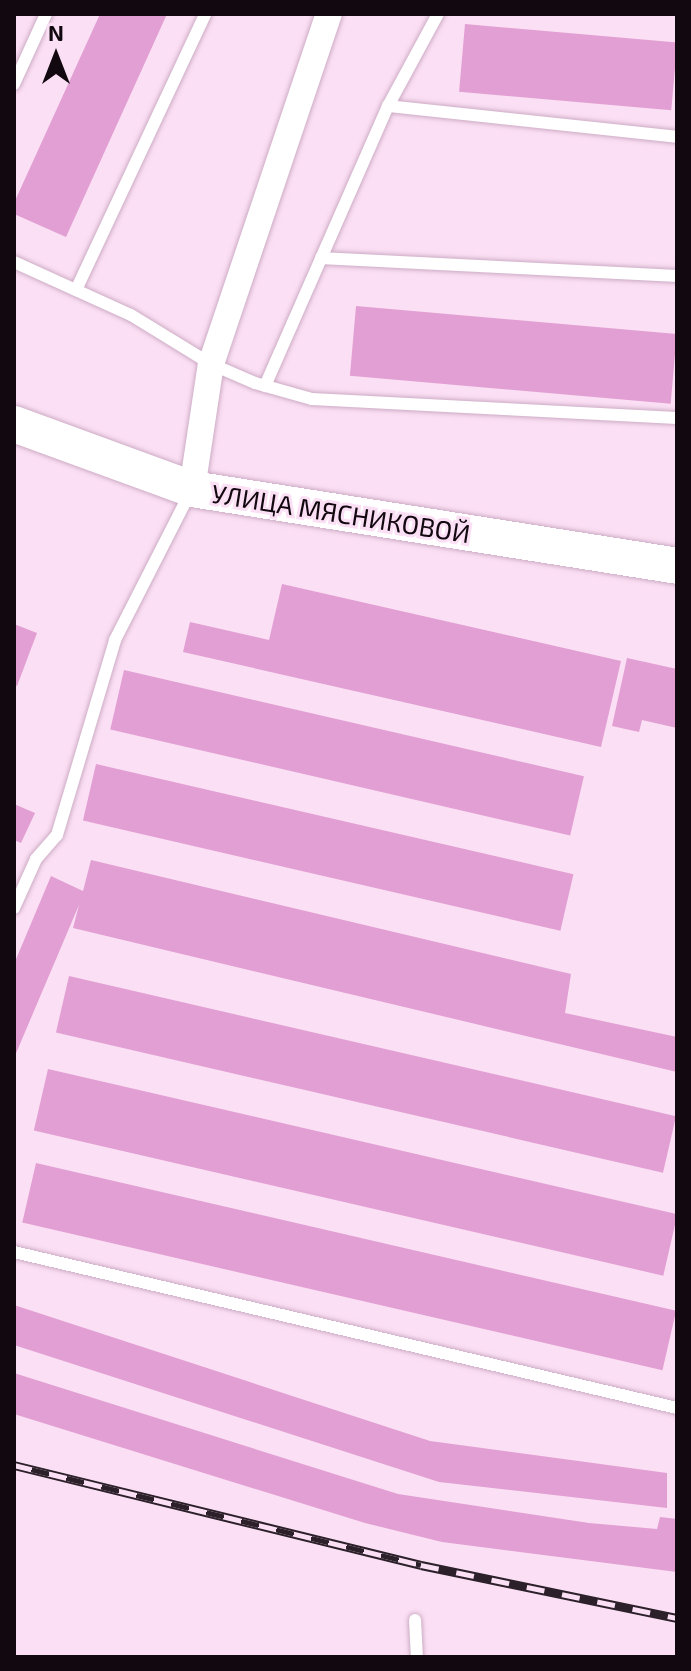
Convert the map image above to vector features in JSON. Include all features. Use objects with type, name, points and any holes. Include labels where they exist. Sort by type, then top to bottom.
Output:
[{"type":"street","points":[[192,489],[211,364],[329,14]]},
{"type":"street","name":"УЛИЦА МЯСНИКОВОЙ","points":[[14,424],[192,489],[677,566]]},
{"type":"lane","points":[[14,84],[46,14]]},
{"type":"lane","points":[[76,290],[205,14]]},
{"type":"lane","points":[[265,386],[388,106],[438,14]]},
{"type":"lane","points":[[388,106],[677,137]]},
{"type":"lane","points":[[321,258],[677,276]]},
{"type":"lane","points":[[14,262],[131,315],[211,364],[265,386],[312,399],[677,418]]},
{"type":"lane","points":[[14,908],[36,859],[57,835],[115,640],[192,489]]},
{"type":"lane","points":[[14,1252],[677,1408]]},
{"type":"lane","points":[[415,1620],[417,1657]]},
{"type":"building","points":[[100,14],[167,14],[66,237],[14,214],[14,203]]},
{"type":"building","points":[[465,24],[677,43],[671,110],[459,92]]},
{"type":"building","points":[[356,306],[677,334],[671,404],[350,376]]},
{"type":"building","points":[[282,584],[621,661],[601,747],[183,652],[190,622],[269,640]]},
{"type":"building","points":[[14,624],[37,633],[17,686],[14,685]]},
{"type":"building","points":[[627,658],[677,669],[677,728],[642,720],[639,732],[612,726]]},
{"type":"building","points":[[124,670],[584,776],[570,836],[110,729]]},
{"type":"building","points":[[96,764],[573,874],[560,931],[83,821]]},
{"type":"building","points":[[14,804],[35,813],[21,843],[14,840]]},
{"type":"building","points":[[91,860],[571,974],[565,1013],[677,1037],[677,1072],[73,928],[79,905],[14,1058],[14,964],[51,876],[83,891]]},
{"type":"building","points":[[69,976],[676,1116],[663,1173],[56,1033]]},
{"type":"building","points":[[48,1069],[677,1214],[663,1276],[34,1130]]},
{"type":"building","points":[[36,1163],[676,1311],[662,1370],[22,1222]]},
{"type":"building","points":[[14,1305],[430,1441],[667,1473],[667,1508],[439,1482],[14,1345]]},
{"type":"building","points":[[14,1373],[398,1494],[589,1523],[657,1529],[660,1517],[677,1519],[677,1572],[442,1542],[365,1523],[14,1414]]},
{"type":"railway","points":[[14,1465],[421,1565],[677,1618]]}]
